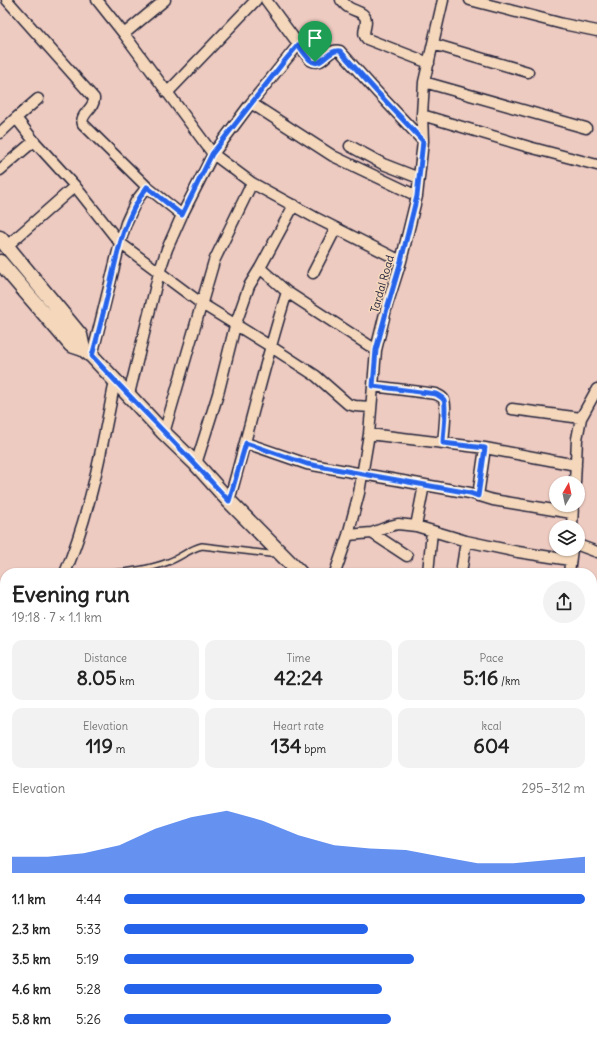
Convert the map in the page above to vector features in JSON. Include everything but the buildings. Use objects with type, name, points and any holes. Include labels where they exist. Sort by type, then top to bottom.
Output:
[{"type":"main road","points":[[3,242],[80,335],[88,352],[164,433],[196,464],[229,501],[295,568]]},
{"type":"main road","points":[[0,262],[71,345],[88,352]]},
{"type":"street","points":[[7,0],[94,98],[93,106],[83,117],[83,124],[147,187],[182,215]]},
{"type":"street","points":[[97,0],[124,34],[212,154],[252,182],[336,228],[401,261]]},
{"type":"street","points":[[124,34],[165,0]]},
{"type":"street","points":[[167,93],[256,0]]},
{"type":"street","points":[[266,0],[310,60],[320,62],[332,51],[340,51],[423,141]]},
{"type":"street","points":[[341,0],[348,8],[362,13],[366,20],[364,33],[367,39],[429,63]]},
{"type":"street","name":"Tardal Road","points":[[337,568],[348,535],[359,492],[369,434],[376,350],[401,261],[417,196],[423,141],[422,115],[424,82],[443,0]]},
{"type":"street","points":[[470,0],[563,24],[597,31]]},
{"type":"street","points":[[433,44],[528,72]]},
{"type":"street","points":[[128,394],[159,273],[167,249],[182,215],[212,154],[298,45]]},
{"type":"street","points":[[424,82],[586,128]]},
{"type":"street","points":[[0,133],[38,98]]},
{"type":"street","points":[[251,103],[333,156],[417,196]]},
{"type":"street","points":[[422,115],[529,147],[597,165]]},
{"type":"street","points":[[16,118],[34,141],[75,186],[120,243],[202,304],[316,376],[348,404],[371,407]]},
{"type":"street","points":[[0,170],[34,141]]},
{"type":"street","points":[[350,146],[383,164],[419,178]]},
{"type":"street","points":[[164,433],[214,261],[252,182]]},
{"type":"street","points":[[3,242],[75,186]]},
{"type":"street","points":[[88,352],[126,223],[136,201],[147,187]]},
{"type":"street","points":[[196,464],[218,394],[235,326],[249,286],[294,205]]},
{"type":"street","points":[[313,273],[336,228]]},
{"type":"street","points":[[260,268],[287,292],[376,350]]},
{"type":"street","points":[[229,501],[246,443],[270,346],[287,292]]},
{"type":"street","points":[[67,568],[86,514],[99,466],[115,381]]},
{"type":"street","points":[[373,386],[436,394],[442,397],[445,407],[443,443]]},
{"type":"street","points":[[575,476],[577,439],[581,418],[597,389]]},
{"type":"street","points":[[512,409],[581,418]]},
{"type":"street","points":[[369,434],[485,448],[576,465]]},
{"type":"street","points":[[246,443],[307,464],[470,493],[493,500],[549,506]]},
{"type":"street","points":[[478,496],[485,448]]},
{"type":"street","points":[[416,526],[424,485]]},
{"type":"street","points":[[348,535],[372,533],[398,524],[416,526],[466,541],[518,552],[570,560]]},
{"type":"street","points":[[428,568],[432,531]]},
{"type":"street","points":[[372,533],[407,556]]},
{"type":"street","points":[[461,568],[466,541]]},
{"type":"street","points":[[585,548],[597,552]]},
{"type":"street","points":[[569,568],[571,556]]},
{"type":"lane","points":[[143,568],[170,562],[193,548],[202,546],[270,554],[280,553]]},
{"type":"route","points":[[298,45],[310,60],[315,62],[320,62],[332,51],[340,51],[423,141],[417,196],[401,261],[376,350],[373,386],[436,394],[442,397],[445,407],[443,443],[485,448],[478,496],[470,493],[307,464],[246,443],[229,501],[196,464],[164,433],[92,356],[120,243],[126,223],[136,201],[147,187],[182,215],[212,154],[298,45]]}]
